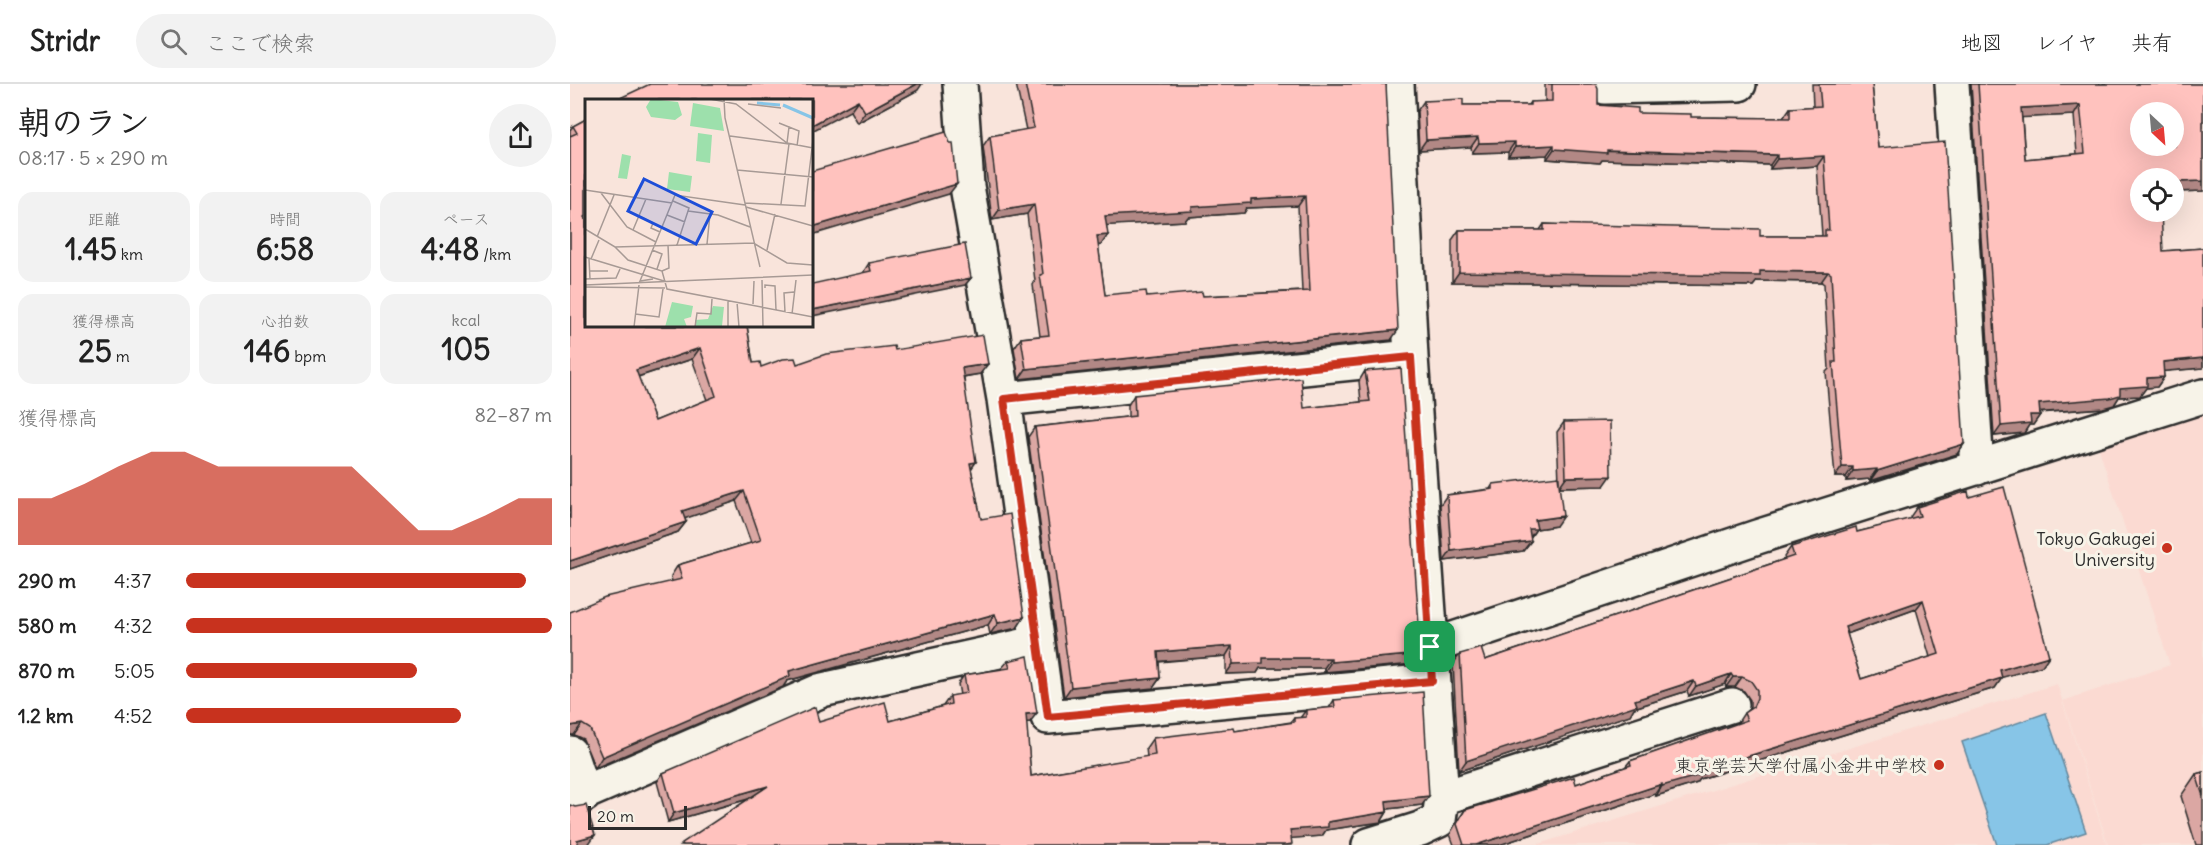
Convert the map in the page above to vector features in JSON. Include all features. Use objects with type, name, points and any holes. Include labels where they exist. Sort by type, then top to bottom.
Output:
[{"type":"street","points":[[960,84],[967,186],[1004,399],[1048,717],[1432,681]]},
{"type":"street","points":[[1369,845],[1420,829],[1439,820],[1442,798],[1411,357],[1397,84]]},
{"type":"street","points":[[1605,84],[1605,87],[1739,84]]},
{"type":"street","points":[[1952,84],[1977,468]]},
{"type":"street","points":[[1004,399],[1411,357]]},
{"type":"street","points":[[1430,647],[1757,537],[2203,396]]},
{"type":"street","points":[[570,753],[577,797],[822,690],[1036,643]]},
{"type":"street","points":[[1442,798],[1732,705]]},
{"type":"shaded area","name":"Tokyo Gakugei University","points":[[2203,396],[2203,845],[2108,845],[2063,701],[2170,665],[2093,431]]},
{"type":"shaded area","name":"東京学芸大学付属小金井中学校","points":[[2057,684],[2107,845],[1535,845]]},
{"type":"water","points":[[2046,713],[2086,832],[2047,845],[1997,845],[1962,742]]},
{"type":"building","points":[[650,84],[917,84],[865,112],[858,100],[813,124],[813,99],[618,99]]},
{"type":"building","points":[[1025,84],[1386,84],[1398,330],[1026,369],[1021,338],[1049,335],[1040,275],[1043,274],[1034,204],[999,210],[990,136],[1034,128]],"holes":[[[1305,196],[1310,291],[1203,296],[1202,292],[1147,297],[1146,291],[1105,295],[1097,236],[1108,235],[1105,216],[1192,211],[1192,207],[1251,203],[1251,199]]]},
{"type":"building","points":[[1552,84],[1596,84],[1598,105],[1638,108],[1638,113],[1691,114],[1691,117],[1790,118],[1790,108],[1821,106],[1819,84],[1872,84],[1878,148],[1945,142],[1964,444],[1877,471],[1877,469],[1853,471],[1853,467],[1842,467],[1833,362],[1836,362],[1831,274],[1828,272],[1760,271],[1760,276],[1459,272],[1459,230],[1544,230],[1544,224],[1760,229],[1760,236],[1825,236],[1825,230],[1829,230],[1824,156],[1777,159],[1777,155],[1607,150],[1607,153],[1554,149],[1554,145],[1515,147],[1515,142],[1479,143],[1478,137],[1426,140],[1424,101],[1463,99],[1463,105],[1530,105],[1530,102],[1552,101]]},
{"type":"building","points":[[1978,84],[2203,84],[2203,181],[2184,182],[2184,168],[2130,168],[2130,222],[2162,222],[2163,251],[2203,248],[2203,358],[2163,362],[2164,377],[2147,378],[2147,386],[2120,388],[2120,395],[2110,398],[2039,404],[2040,415],[2030,415],[2031,423],[2001,426]],"holes":[[[2080,105],[2085,153],[2025,159],[2021,108]]]},
{"type":"building","points":[[585,120],[585,327],[747,327],[753,363],[760,362],[761,367],[783,359],[795,358],[797,364],[826,354],[894,346],[895,350],[983,335],[988,364],[962,368],[976,462],[970,463],[981,519],[1010,514],[1024,617],[998,623],[995,614],[789,671],[790,676],[602,757],[590,729],[582,724],[570,726],[570,612],[605,597],[682,579],[678,565],[761,540],[744,491],[682,511],[686,522],[570,561],[570,136],[577,133],[573,126]],"holes":[[[700,348],[716,396],[655,421],[636,370]]]},
{"type":"building","points":[[946,132],[950,143],[953,143],[957,184],[813,227],[813,171]]},
{"type":"building","points":[[965,244],[971,278],[813,310],[813,284],[871,271],[869,263]]},
{"type":"building","points":[[1401,368],[1421,654],[1331,662],[1331,658],[1263,658],[1263,663],[1233,664],[1232,646],[1158,652],[1160,678],[1071,687],[1035,427],[1135,416],[1134,395],[1301,378],[1304,408],[1370,401],[1365,371]]},
{"type":"building","points":[[1610,421],[1611,476],[1566,477],[1564,422]]},
{"type":"building","points":[[1558,476],[1563,516],[1535,520],[1537,529],[1529,529],[1531,541],[1451,551],[1447,495],[1493,489],[1493,484]]},
{"type":"building","points":[[2004,487],[2049,656],[2000,670],[2002,678],[1703,770],[1704,774],[1662,786],[1662,784],[1476,845],[1464,845],[1457,824],[1465,810],[1574,777],[1576,784],[1631,765],[1630,761],[1747,720],[1744,713],[1753,707],[1757,698],[1757,690],[1751,681],[1742,677],[1733,677],[1731,674],[1696,686],[1694,681],[1635,700],[1637,705],[1466,761],[1460,654],[1481,648],[1485,660],[1794,556],[1791,547],[1856,527],[1857,532],[1920,516],[1917,507],[1968,491],[1969,497]],"holes":[[[1923,600],[1939,654],[1861,679],[1845,627]]]},
{"type":"building","points":[[1028,656],[1037,713],[1026,714],[1031,776],[1155,755],[1153,738],[1234,728],[1235,731],[1294,722],[1294,718],[1306,717],[1306,710],[1335,707],[1334,700],[1423,692],[1429,796],[1386,801],[1387,812],[1328,822],[1328,827],[1290,830],[1292,844],[1286,845],[683,845],[682,843],[768,786],[674,813],[663,773],[815,707],[819,722],[885,702],[890,721],[951,704],[950,696],[967,693],[964,675],[1010,668],[1008,661]]},
{"type":"building","points":[[2203,772],[2203,796],[2196,774]]},
{"type":"building","points":[[570,805],[575,807],[586,805],[595,835],[577,840],[579,845],[570,845]]},
{"type":"place","name":"Tokyo Gakugei University","points":[[2167,548]]},
{"type":"place","name":"東京学芸大学付属小金井中学校","points":[[1939,765]]},
{"type":"route","points":[[1411,357],[1430,647],[1432,681],[1048,717],[1004,399],[1411,357]]}]
